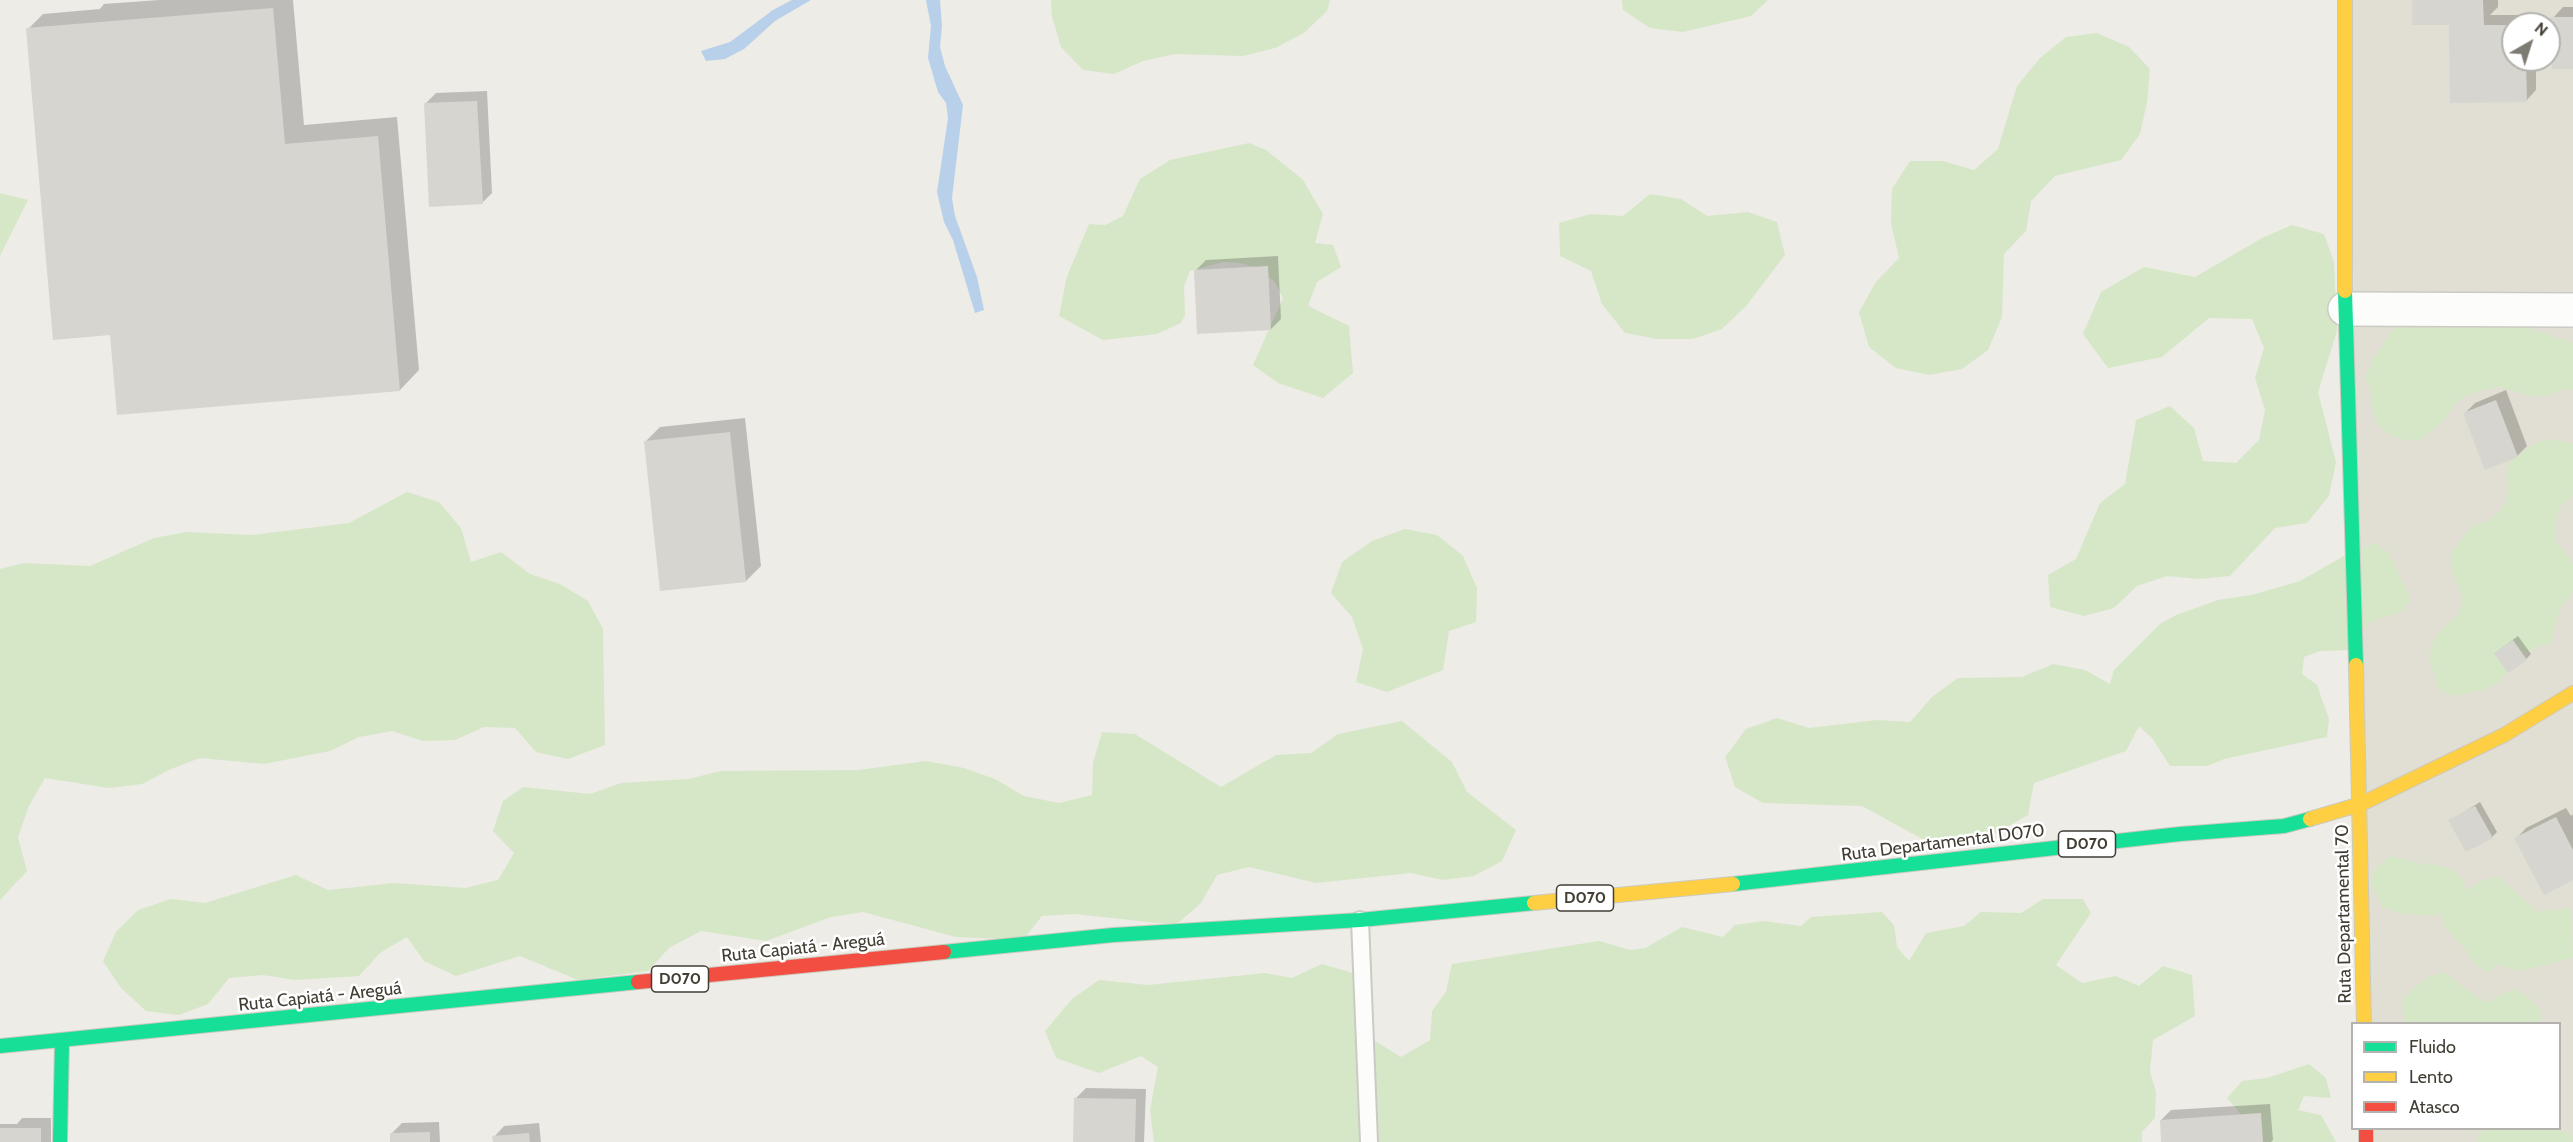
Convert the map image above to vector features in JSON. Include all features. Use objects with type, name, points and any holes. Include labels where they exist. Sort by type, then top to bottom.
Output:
[{"type":"main road","name":"Ruta Departamental 70","points":[[2345,0],[2345,309],[2361,804],[2364,1022]]},
{"type":"main road","name":"Ruta Departamental D070","points":[[1360,920],[1811,876],[2180,834],[2284,826],[2361,804],[2504,735],[2573,693]]},
{"type":"main road","name":"Ruta Capiatá - Areguá","points":[[0,1046],[1113,935],[1360,920]]},
{"type":"main road","points":[[60,1142],[62,1041]]},
{"type":"street","points":[[2345,309],[2573,310]]},
{"type":"lane","points":[[1360,920],[1369,1142]]},
{"type":"shaded area","points":[[2351,0],[2573,0],[2573,1142],[2360,1142],[2360,1130],[2561,1130],[2561,1022],[2359,1022]]},
{"type":"green space","points":[[1051,0],[1330,0],[1327,11],[1304,33],[1275,48],[1243,56],[1175,54],[1143,61],[1114,74],[1083,70],[1061,47],[1052,17]]},
{"type":"green space","points":[[1622,0],[1768,0],[1751,16],[1683,32],[1650,28],[1623,10]]},
{"type":"green space","points":[[2097,33],[2129,47],[2150,69],[2147,102],[2140,134],[2121,160],[2055,176],[2031,201],[2026,231],[2004,254],[2002,317],[1988,350],[1962,369],[1929,375],[1896,368],[1869,347],[1859,312],[1876,282],[1899,258],[1891,223],[1892,189],[1910,161],[1943,161],[1974,170],[1998,149],[2017,86],[2040,58],[2066,37]]},
{"type":"green space","points":[[1249,143],[1266,150],[1303,180],[1323,214],[1315,243],[1333,245],[1341,267],[1317,282],[1308,306],[1349,326],[1353,373],[1323,398],[1278,383],[1253,365],[1283,298],[1274,281],[1255,267],[1223,262],[1190,271],[1184,286],[1185,315],[1181,323],[1157,334],[1103,340],[1059,316],[1067,276],[1089,224],[1105,225],[1123,216],[1140,179],[1170,160]]},
{"type":"green space","points":[[0,193],[28,200],[0,256]]},
{"type":"green space","points":[[1650,194],[1681,199],[1707,216],[1748,212],[1777,222],[1785,255],[1746,306],[1722,329],[1693,339],[1657,339],[1625,333],[1602,304],[1591,271],[1560,256],[1559,223],[1591,214],[1623,216]]},
{"type":"green space","points":[[2292,225],[2324,234],[2334,262],[2337,331],[2318,392],[2336,462],[2329,496],[2307,523],[2275,528],[2230,576],[2199,579],[2167,576],[2137,586],[2114,608],[2084,616],[2050,607],[2048,575],[2076,559],[2100,503],[2125,484],[2136,420],[2170,406],[2194,428],[2203,461],[2236,463],[2259,440],[2265,410],[2255,378],[2264,348],[2252,319],[2209,318],[2162,357],[2108,368],[2083,334],[2101,292],[2144,267],[2195,277],[2262,238]]},
{"type":"green space","points":[[2404,324],[2524,327],[2573,343],[2573,389],[2562,390],[2547,396],[2531,396],[2499,387],[2483,390],[2455,403],[2447,417],[2421,440],[2405,440],[2388,434],[2377,423],[2372,408],[2371,392],[2365,377],[2372,361],[2394,328]]},
{"type":"green space","points":[[2552,439],[2573,444],[2573,495],[2560,507],[2555,523],[2556,540],[2573,563],[2573,591],[2559,611],[2551,643],[2521,656],[2500,682],[2484,690],[2452,696],[2438,688],[2429,658],[2433,642],[2441,629],[2457,616],[2463,600],[2451,569],[2451,552],[2472,526],[2489,521],[2501,510],[2509,495],[2506,478],[2509,462],[2535,443]]},
{"type":"green space","points":[[407,492],[439,502],[461,528],[471,562],[501,552],[530,574],[560,584],[588,601],[603,629],[605,745],[568,759],[536,752],[515,728],[484,727],[455,740],[423,741],[392,731],[359,737],[330,751],[264,764],[200,758],[171,769],[142,784],[109,788],[45,778],[29,806],[18,837],[27,871],[0,900],[0,569],[24,563],[90,566],[154,538],[186,532],[252,535],[349,523]]},
{"type":"green space","points":[[1405,529],[1437,535],[1463,556],[1477,588],[1476,622],[1449,631],[1443,670],[1387,692],[1356,682],[1363,649],[1352,617],[1331,593],[1342,562],[1372,541]]},
{"type":"green space","points":[[2375,543],[2389,553],[2411,600],[2400,612],[2369,623],[2353,650],[2320,651],[2304,657],[2302,674],[2317,685],[2329,719],[2327,737],[2224,759],[2208,766],[2170,766],[2152,738],[2139,726],[2126,751],[2034,783],[2028,815],[1975,845],[1944,851],[1862,806],[1763,803],[1735,787],[1725,757],[1746,729],[1777,718],[1809,728],[1877,720],[1910,722],[1932,697],[1958,678],[2022,677],[2053,664],[2085,670],[2110,684],[2114,670],[2160,624],[2176,615],[2218,600],[2252,595],[2300,581],[2344,556]]},
{"type":"green space","points":[[1402,721],[1452,762],[1467,792],[1516,830],[1502,861],[1474,876],[1443,880],[1411,873],[1316,883],[1249,867],[1217,875],[1201,903],[1176,925],[1075,914],[1042,916],[1023,940],[956,937],[863,912],[831,917],[766,941],[701,931],[669,948],[648,971],[578,980],[520,956],[456,976],[424,961],[407,937],[380,953],[359,976],[295,980],[263,975],[229,978],[208,1004],[179,1015],[146,1011],[121,988],[103,961],[116,932],[138,910],[171,899],[205,903],[296,875],[328,890],[394,883],[465,888],[498,880],[514,853],[493,831],[503,801],[523,787],[590,794],[621,783],[688,779],[721,771],[858,770],[926,761],[964,768],[995,779],[1024,796],[1059,803],[1092,795],[1093,763],[1102,732],[1135,734],[1221,787],[1276,755],[1311,753],[1338,734]]},
{"type":"green space","points":[[2391,856],[2422,864],[2439,865],[2455,871],[2465,883],[2463,891],[2481,881],[2498,877],[2538,912],[2572,908],[2573,958],[2525,970],[2508,969],[2500,964],[2486,972],[2474,963],[2465,949],[2444,926],[2441,913],[2432,916],[2398,913],[2382,906],[2370,881],[2377,867]]},
{"type":"green space","points":[[2043,899],[2083,899],[2091,913],[2056,965],[2082,983],[2116,976],[2139,986],[2163,966],[2192,975],[2195,1016],[2153,1040],[2150,1072],[2156,1092],[2155,1118],[2142,1132],[2142,1142],[1154,1142],[1150,1110],[1158,1067],[1141,1056],[1099,1073],[1056,1058],[1045,1031],[1072,999],[1099,980],[1148,985],[1265,973],[1292,978],[1322,964],[1353,973],[1368,1004],[1372,1039],[1401,1057],[1430,1040],[1432,1011],[1446,992],[1452,964],[1599,941],[1630,950],[1645,948],[1682,927],[1723,937],[1735,925],[1763,921],[1801,926],[1811,917],[1882,912],[1894,925],[1897,947],[1909,961],[1926,933],[1964,926],[1981,912],[2021,913]]},
{"type":"green space","points":[[2443,972],[2485,1003],[2515,988],[2528,997],[2541,1011],[2540,1022],[2404,1022],[2402,999],[2426,978]]},
{"type":"green space","points":[[2309,1064],[2326,1078],[2331,1098],[2304,1096],[2298,1110],[2321,1115],[2336,1142],[2236,1142],[2250,1125],[2227,1098],[2242,1081],[2267,1078]]},
{"type":"green space","points":[[2484,1130],[2555,1130],[2572,1133],[2573,1142],[2479,1142],[2476,1137]]},
{"type":"water","points":[[792,0],[811,0],[775,21],[744,49],[725,59],[706,61],[701,51],[730,42],[773,10]]},
{"type":"water","points":[[926,0],[940,0],[942,26],[940,47],[945,66],[963,105],[952,198],[955,216],[977,277],[984,310],[975,313],[953,240],[944,222],[937,192],[948,118],[946,103],[938,92],[928,58],[931,26]]},
{"type":"building","points":[[2412,0],[2483,0],[2484,25],[2501,25],[2501,72],[2526,72],[2527,102],[2450,103],[2449,25],[2412,25]]},
{"type":"building","points":[[273,8],[285,144],[378,136],[400,391],[117,415],[110,335],[53,340],[26,28]]},
{"type":"building","points":[[2561,17],[2573,17],[2573,69],[2561,69]]},
{"type":"building","points":[[477,101],[483,204],[429,207],[424,103]]},
{"type":"building","points":[[1268,266],[1271,330],[1197,334],[1194,270]]},
{"type":"building","points":[[2496,400],[2518,457],[2485,470],[2463,413]]},
{"type":"building","points":[[730,432],[746,582],[660,591],[644,441]]},
{"type":"building","points":[[2513,640],[2527,660],[2508,673],[2494,653]]},
{"type":"building","points":[[2475,806],[2493,838],[2466,852],[2448,820]]},
{"type":"building","points":[[2556,817],[2573,850],[2573,880],[2544,895],[2514,838]]},
{"type":"building","points":[[1074,1098],[1136,1099],[1135,1142],[1073,1142]]},
{"type":"building","points":[[2261,1113],[2263,1142],[2161,1142],[2160,1120]]},
{"type":"building","points":[[0,1128],[41,1128],[41,1142],[0,1142]]},
{"type":"building","points":[[430,1132],[430,1142],[390,1142],[390,1133]]},
{"type":"building","points":[[529,1133],[530,1142],[493,1142],[492,1136]]},
{"type":"traffic: fast","points":[[2345,291],[2356,665]]},
{"type":"traffic: fast","points":[[1733,884],[2180,834],[2284,826],[2310,819]]},
{"type":"traffic: fast","points":[[944,952],[1113,935],[1360,920],[1534,903]]},
{"type":"traffic: fast","points":[[0,1046],[638,982]]},
{"type":"traffic: fast","points":[[60,1142],[62,1041]]},
{"type":"traffic: slow","points":[[2345,0],[2345,291]]},
{"type":"traffic: slow","points":[[2356,665],[2364,1022]]},
{"type":"traffic: slow","points":[[2310,819],[2361,804],[2504,735],[2573,693]]},
{"type":"traffic: slow","points":[[1534,903],[1733,884]]},
{"type":"traffic: jam","points":[[638,982],[944,952]]},
{"type":"traffic: jam","points":[[2366,1130],[2366,1142]]}]
